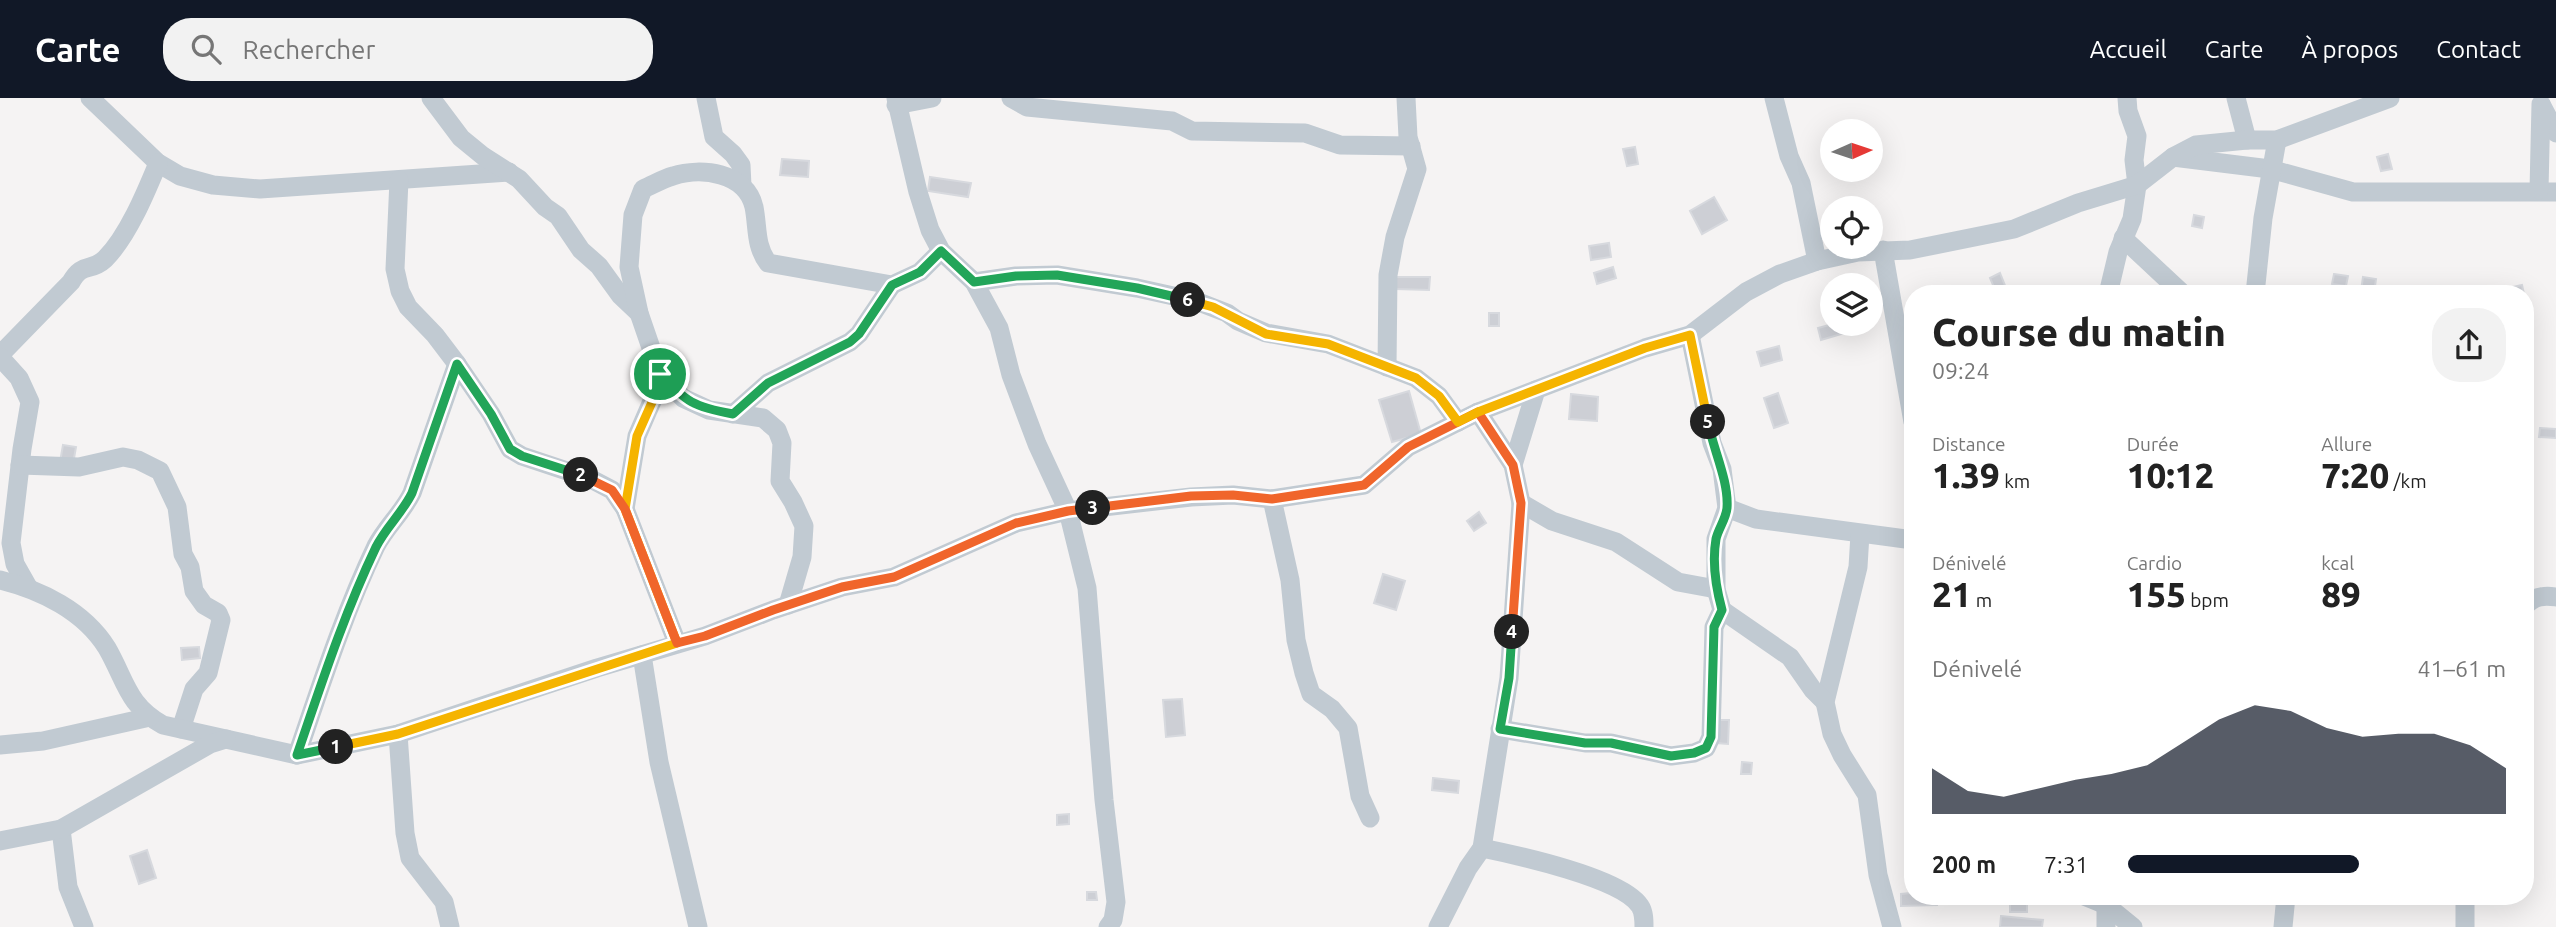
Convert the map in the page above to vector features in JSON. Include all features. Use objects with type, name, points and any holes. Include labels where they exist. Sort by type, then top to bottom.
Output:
[{"type":"street","points":[[90,98],[158,163],[180,176],[213,185],[260,189],[509,172]]},
{"type":"street","points":[[431,98],[461,138],[519,179],[545,207],[558,216],[581,250],[599,266],[620,295],[639,313]]},
{"type":"street","points":[[706,98],[714,137],[741,165],[742,186]]},
{"type":"street","points":[[932,98],[896,102],[930,230],[941,251],[974,282],[999,328],[1015,386],[1037,444],[1068,511],[1087,588],[1104,800],[1116,902],[1113,920],[1108,927]]},
{"type":"street","points":[[1011,98],[1027,107],[1172,121],[1192,131],[1305,133],[1340,145],[1411,146]]},
{"type":"street","points":[[1387,367],[1388,275],[1395,237],[1418,169],[1411,146],[1406,98]]},
{"type":"street","points":[[1774,98],[1788,156],[1801,183],[1817,261]]},
{"type":"street","points":[[2110,285],[2118,252],[2132,219],[2137,185],[2134,160],[2138,143],[2127,98]]},
{"type":"street","points":[[2236,98],[2247,140]]},
{"type":"street","points":[[1904,370],[1883,250],[1910,250],[2014,229],[2137,185],[2174,157],[2196,145],[2277,140],[2390,98]]},
{"type":"street","points":[[2174,157],[2270,169],[2353,192],[2548,191],[2541,101]]},
{"type":"street","points":[[2541,101],[2556,133]]},
{"type":"street","points":[[2256,285],[2270,169],[2277,140]]},
{"type":"street","points":[[28,587],[15,564],[11,543],[30,402],[19,378],[0,356],[71,282],[77,271],[82,267],[97,265],[113,250],[158,163]]},
{"type":"street","points":[[788,605],[802,557],[804,526],[780,481],[782,443],[777,430],[763,418],[709,410],[683,398],[660,374],[639,313],[629,267],[633,215],[643,189],[674,176],[706,173],[734,179],[754,205],[760,253],[768,263],[892,285]]},
{"type":"street","points":[[399,180],[395,269],[400,291],[408,307],[435,335],[457,364],[491,414],[510,449],[612,490],[625,509],[677,643]]},
{"type":"street","points":[[2123,239],[2173,285]]},
{"type":"street","points":[[733,414],[768,383],[850,342],[859,334],[892,285],[920,272],[941,251]]},
{"type":"street","points":[[0,580],[28,587],[79,615],[106,646],[135,704],[163,725],[297,755],[398,734],[597,668],[705,636],[842,587],[894,577],[1016,523],[1068,511],[1191,496],[1233,495],[1272,499],[1364,485],[1408,447],[1478,412],[1645,348],[1690,335],[1746,292],[1780,274],[1826,259]]},
{"type":"street","points":[[974,282],[1027,275],[1057,275],[1196,301],[1227,313],[1266,334],[1328,344],[1416,378],[1439,396],[1458,422]]},
{"type":"street","points":[[1690,335],[1712,443],[1722,470],[1727,508],[1716,539],[1716,589],[1722,610],[1790,657],[1813,690],[1825,702]]},
{"type":"street","points":[[297,755],[335,645],[371,558],[412,493],[457,364]]},
{"type":"street","points":[[625,509],[637,436],[653,400],[660,374]]},
{"type":"street","points":[[1513,465],[1536,390]]},
{"type":"street","points":[[1438,927],[1468,868],[1482,848],[1509,678],[1521,503],[1513,465],[1478,412]]},
{"type":"street","points":[[20,465],[79,467],[123,457],[138,460],[160,471],[177,507],[183,554],[190,567],[194,591],[204,605],[218,613],[221,620],[208,673],[194,689],[181,729]]},
{"type":"street","points":[[1272,499],[1290,580],[1296,640],[1304,673],[1311,694],[1332,709],[1348,728],[1360,796],[1370,818]]},
{"type":"street","points":[[1521,503],[1552,521],[1616,542],[1678,582],[1716,589]]},
{"type":"street","points":[[1727,508],[1756,519],[1904,539]]},
{"type":"street","points":[[1860,534],[1858,567],[1825,702],[1832,734],[1867,794],[1878,875],[1892,927]]},
{"type":"street","points":[[2534,599],[2556,597]]},
{"type":"street","points":[[1500,729],[1585,743],[1611,743],[1671,756],[1694,753],[1706,748],[1711,737],[1714,627],[1722,610]]},
{"type":"street","points":[[642,655],[659,762],[698,927]]},
{"type":"street","points":[[0,746],[43,741],[150,717]]},
{"type":"street","points":[[398,734],[405,833],[410,858],[444,902],[450,927]]},
{"type":"street","points":[[0,841],[61,829],[210,744],[227,739]]},
{"type":"street","points":[[61,829],[68,887],[84,927]]},
{"type":"street","points":[[1482,848],[1559,867],[1625,892],[1640,905],[1644,927]]},
{"type":"street","points":[[2106,905],[2106,927]]},
{"type":"street","points":[[2106,905],[2133,927]]},
{"type":"street","points":[[2283,927],[2285,905]]},
{"type":"street","points":[[2465,905],[2465,927]]},
{"type":"building","points":[[1635,147],[1638,164],[1627,166],[1623,149]]},
{"type":"building","points":[[2388,154],[2392,169],[2381,171],[2377,157]]},
{"type":"building","points":[[782,159],[809,161],[808,177],[780,175]]},
{"type":"building","points":[[930,177],[971,183],[968,197],[928,191]]},
{"type":"building","points":[[1714,197],[1727,220],[1702,234],[1690,211]]},
{"type":"building","points":[[2194,215],[2204,217],[2202,228],[2192,226]]},
{"type":"building","points":[[1609,243],[1611,257],[1591,260],[1589,246]]},
{"type":"building","points":[[1613,267],[1616,278],[1597,284],[1594,273]]},
{"type":"building","points":[[2000,273],[2005,285],[1993,285],[1990,278]]},
{"type":"building","points":[[2334,274],[2348,276],[2346,285],[2332,284]]},
{"type":"building","points":[[1396,277],[1430,277],[1429,290],[1396,289]]},
{"type":"building","points":[[2363,277],[2376,279],[2375,285],[2362,285]]},
{"type":"building","points":[[1489,313],[1499,313],[1499,326],[1489,326]]},
{"type":"building","points":[[1779,346],[1782,360],[1761,366],[1757,352]]},
{"type":"building","points":[[1409,391],[1421,434],[1392,442],[1379,400]]},
{"type":"building","points":[[1778,393],[1788,423],[1774,428],[1764,398]]},
{"type":"building","points":[[1571,394],[1598,397],[1597,421],[1569,419]]},
{"type":"building","points":[[2540,428],[2556,429],[2556,438],[2539,437]]},
{"type":"building","points":[[63,445],[76,447],[73,464],[60,462]]},
{"type":"building","points":[[1479,512],[1486,523],[1474,531],[1467,521]]},
{"type":"building","points":[[1383,574],[1405,581],[1396,610],[1374,603]]},
{"type":"building","points":[[199,647],[200,658],[182,660],[181,648]]},
{"type":"building","points":[[1182,699],[1185,735],[1166,737],[1163,700]]},
{"type":"building","points":[[1718,720],[1729,720],[1728,744],[1716,743]]},
{"type":"building","points":[[1742,762],[1752,763],[1751,774],[1741,774]]},
{"type":"building","points":[[1433,778],[1459,781],[1458,793],[1432,790]]},
{"type":"building","points":[[1069,814],[1069,824],[1057,825],[1057,815]]},
{"type":"building","points":[[147,850],[156,878],[139,884],[130,856]]},
{"type":"building","points":[[1087,892],[1096,892],[1097,900],[1087,900]]},
{"type":"building","points":[[1901,894],[1904,894],[1904,905],[1937,905],[1901,906]]},
{"type":"building","points":[[2010,905],[2027,905],[2027,912],[2010,912]]},
{"type":"building","points":[[2001,916],[2043,920],[2042,927],[2000,927]]},
{"type":"route","points":[[660,374],[653,400],[637,436],[625,509],[677,643],[398,734],[297,755],[335,645],[371,558],[412,493],[457,364],[491,414],[510,449],[522,456],[591,479],[612,490],[625,509],[646,561],[677,643],[705,636],[842,587],[894,577],[1016,523],[1068,511],[1191,496],[1233,495],[1272,499],[1364,485],[1408,447],[1442,431],[1478,412],[1513,465],[1521,503],[1509,678],[1500,729],[1585,743],[1611,743],[1671,756],[1694,753],[1706,748],[1711,737],[1714,627],[1722,610],[1716,589],[1716,539],[1727,508],[1722,470],[1712,443],[1690,335],[1645,348],[1478,412],[1458,422],[1439,396],[1416,378],[1328,344],[1266,334],[1227,313],[1196,301],[1115,284],[1057,275],[993,278],[974,282],[941,251],[920,272],[892,285],[859,334],[850,342],[768,383],[733,414],[709,410],[683,398],[660,374]]}]
